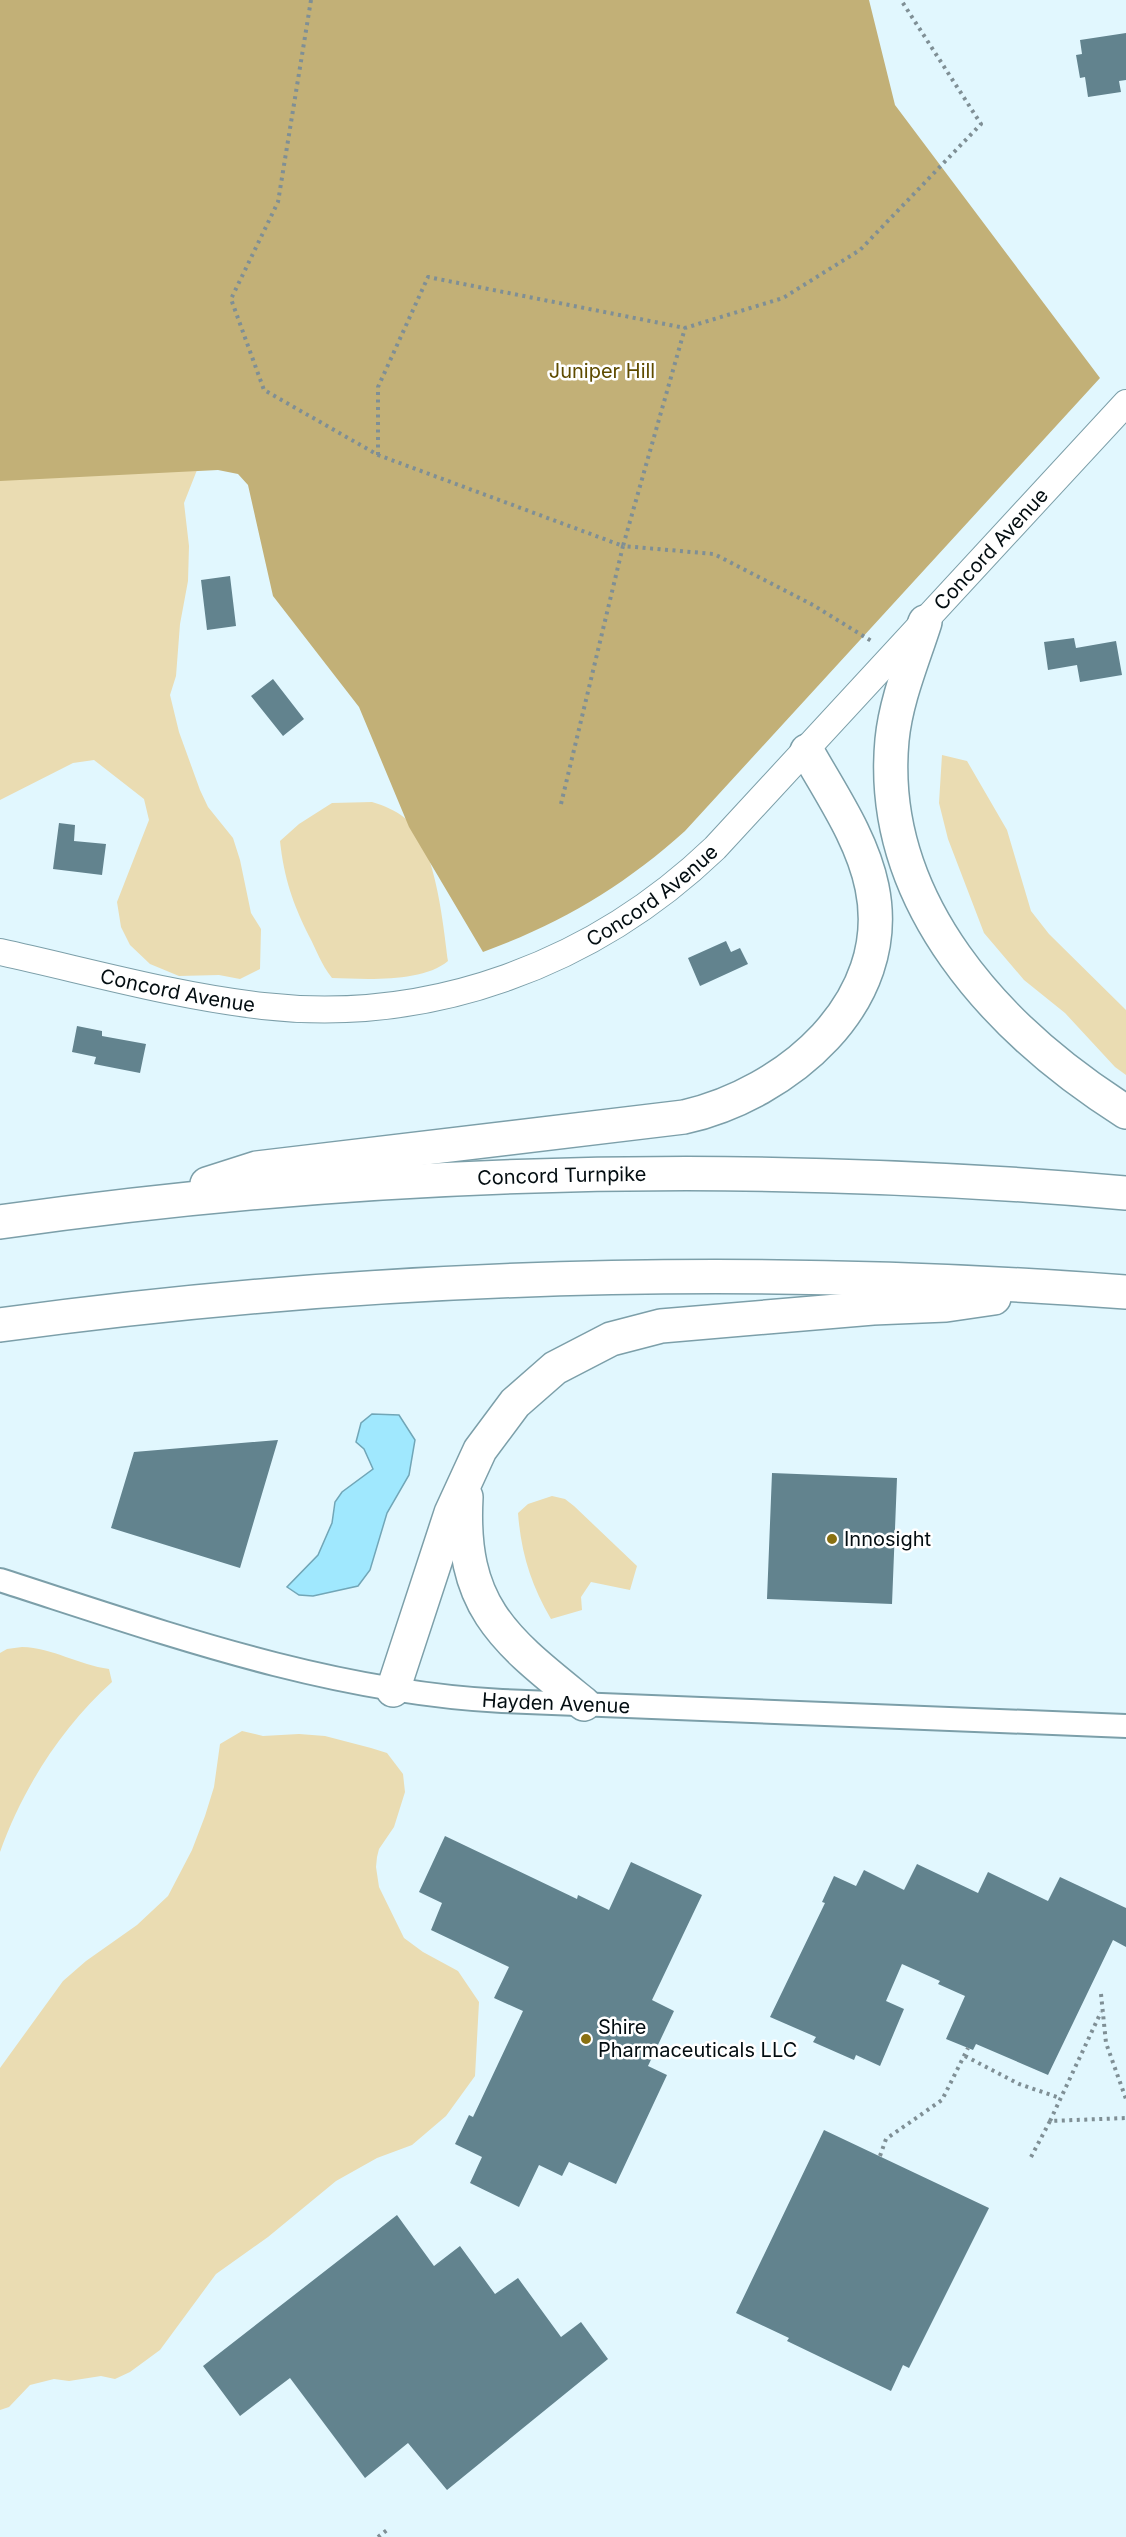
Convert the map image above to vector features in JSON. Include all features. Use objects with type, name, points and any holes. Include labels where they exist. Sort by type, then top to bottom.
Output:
[{"type":"highway","points":[[925,622],[898,705],[891,760],[896,822],[916,890],[938,932],[988,997],[1048,1055],[1126,1112]]},
{"type":"highway","points":[[146,1204],[257,1168],[684,1117],[738,1100],[780,1077],[814,1049],[850,1004],[867,968],[874,929],[872,888],[865,864],[849,827],[807,751]]},
{"type":"highway","name":"Concord Turnpike","points":[[0,1222],[146,1204],[357,1185],[604,1175],[832,1176],[989,1183],[1126,1193]]},
{"type":"highway","points":[[0,1325],[156,1305],[312,1290],[534,1279],[815,1277],[1126,1292]]},
{"type":"highway","points":[[393,1690],[451,1513],[488,1438],[526,1392],[566,1360],[611,1339],[648,1328],[682,1323],[946,1305],[1064,1288]]},
{"type":"highway","points":[[467,1483],[466,1548],[471,1572],[484,1605],[498,1628],[519,1650],[584,1704]]},
{"type":"main road","name":"Concord Avenue","points":[[0,952],[217,999],[282,1008],[366,1008],[462,992],[550,962],[588,943],[644,908],[683,878],[715,848],[1126,403]]},
{"type":"street","name":"Hayden Avenue","points":[[0,1580],[230,1653],[333,1679],[393,1690],[478,1700],[1126,1726]]},
{"type":"path","points":[[311,0],[278,202],[231,299],[264,390],[378,455],[623,546],[714,554],[813,605],[895,655]]},
{"type":"path","points":[[378,455],[378,387],[428,277],[685,328],[783,298],[860,250],[981,124],[901,0]]},
{"type":"path","points":[[561,804],[623,546],[685,328]]},
{"type":"path","points":[[1101,1994],[1101,2012],[1106,2043],[1126,2096]]},
{"type":"path","points":[[1030,2157],[1050,2121],[1101,2012]]},
{"type":"path","points":[[880,2156],[886,2139],[942,2100],[968,2048]]},
{"type":"path","points":[[965,2056],[1019,2084],[1060,2098]]},
{"type":"path","points":[[1050,2121],[1126,2118]]},
{"type":"path","points":[[378,2537],[387,2530]]},
{"type":"shaded area","points":[[287,0],[197,470],[184,503],[189,546],[188,581],[180,624],[176,676],[170,695],[179,732],[200,790],[208,807],[233,838],[251,913],[261,929],[260,969],[240,979],[219,975],[179,976],[150,964],[130,945],[121,927],[117,902],[149,820],[144,799],[94,760],[73,763],[0,800],[0,62]]},
{"type":"shaded area","points":[[942,755],[967,761],[1007,830],[1031,911],[1049,934],[1126,1010],[1126,1075],[1115,1067],[1065,1013],[1024,980],[984,933],[948,839],[939,803]]},
{"type":"shaded area","points":[[372,802],[406,819],[425,847],[436,886],[448,961],[424,973],[409,976],[376,979],[332,978],[319,957],[294,902],[284,867],[280,841],[299,824],[332,803]]},
{"type":"shaded area","points":[[552,1496],[565,1499],[574,1506],[637,1566],[630,1590],[591,1582],[581,1597],[582,1610],[551,1619],[528,1568],[518,1513],[528,1504]]},
{"type":"shaded area","points":[[22,1647],[44,1650],[109,1669],[112,1682],[76,1719],[46,1760],[20,1805],[0,1852],[0,1653],[7,1649]]},
{"type":"shaded area","points":[[242,1731],[263,1736],[299,1734],[325,1736],[371,1748],[387,1753],[403,1774],[405,1792],[394,1827],[379,1849],[377,1857],[379,1887],[404,1938],[423,1952],[458,1971],[479,2002],[475,2076],[446,2116],[412,2145],[377,2158],[336,2181],[268,2237],[216,2274],[160,2350],[130,2372],[115,2379],[101,2376],[69,2381],[54,2379],[30,2385],[9,2407],[0,2410],[0,2068],[63,1981],[86,1961],[137,1925],[168,1896],[192,1850],[205,1816],[214,1787],[220,1744]]},
{"type":"green space","name":"Juniper Hill","points":[[0,0],[869,0],[895,105],[1100,378],[685,831],[639,869],[590,902],[538,929],[483,952],[409,827],[359,707],[273,596],[248,485],[238,474],[218,470],[0,481]]},
{"type":"water","points":[[372,1414],[399,1415],[415,1440],[409,1475],[387,1513],[370,1570],[358,1586],[313,1596],[299,1595],[287,1587],[318,1555],[332,1523],[335,1502],[342,1492],[373,1469],[364,1449],[356,1442],[361,1423]]},
{"type":"building","points":[[1126,33],[1126,80],[1119,81],[1121,92],[1088,97],[1085,77],[1080,78],[1076,55],[1082,54],[1080,40]]},
{"type":"building","points":[[230,576],[236,626],[207,630],[201,580]]},
{"type":"building","points":[[1074,638],[1076,648],[1116,641],[1122,675],[1080,682],[1077,665],[1048,670],[1044,642]]},
{"type":"building","points":[[273,679],[304,719],[283,736],[251,696]]},
{"type":"building","points":[[59,823],[75,825],[74,841],[106,844],[102,875],[53,869]]},
{"type":"building","points":[[726,941],[731,952],[740,948],[748,964],[700,986],[688,958]]},
{"type":"building","points":[[77,1026],[102,1031],[102,1036],[146,1044],[140,1073],[94,1064],[96,1057],[72,1052]]},
{"type":"building","points":[[278,1440],[240,1568],[111,1528],[134,1452]]},
{"type":"building","name":"Innosight","points":[[772,1473],[897,1478],[892,1604],[767,1599]]},
{"type":"building","name":"Shire Pharmaceuticals LLC","points":[[445,1836],[577,1899],[578,1895],[609,1910],[631,1862],[702,1895],[652,2000],[674,2011],[648,2066],[667,2075],[616,2184],[569,2162],[562,2176],[539,2165],[519,2207],[470,2183],[482,2157],[455,2144],[469,2115],[473,2117],[523,2011],[494,1998],[509,1967],[431,1930],[442,1903],[419,1892]]},
{"type":"building","points":[[917,1864],[978,1893],[988,1872],[1048,1901],[1060,1877],[1126,1908],[1126,1947],[1113,1940],[1048,2075],[976,2044],[973,2050],[946,2039],[965,1996],[938,1984],[940,1981],[902,1964],[886,2001],[904,2009],[880,2066],[856,2055],[854,2060],[813,2042],[816,2037],[770,2017],[825,1903],[822,1902],[834,1876],[856,1886],[864,1870],[904,1890]]},
{"type":"building","points":[[824,2130],[989,2208],[909,2368],[903,2365],[891,2391],[787,2341],[789,2338],[736,2313]]},
{"type":"building","points":[[397,2215],[434,2266],[460,2246],[495,2294],[518,2278],[561,2337],[581,2322],[608,2359],[447,2490],[408,2443],[365,2478],[290,2378],[240,2416],[203,2366]]},
{"type":"place","name":"Innosight","points":[[832,1539]]},
{"type":"place","name":"Shire Pharmaceuticals LLC","points":[[586,2039]]}]
